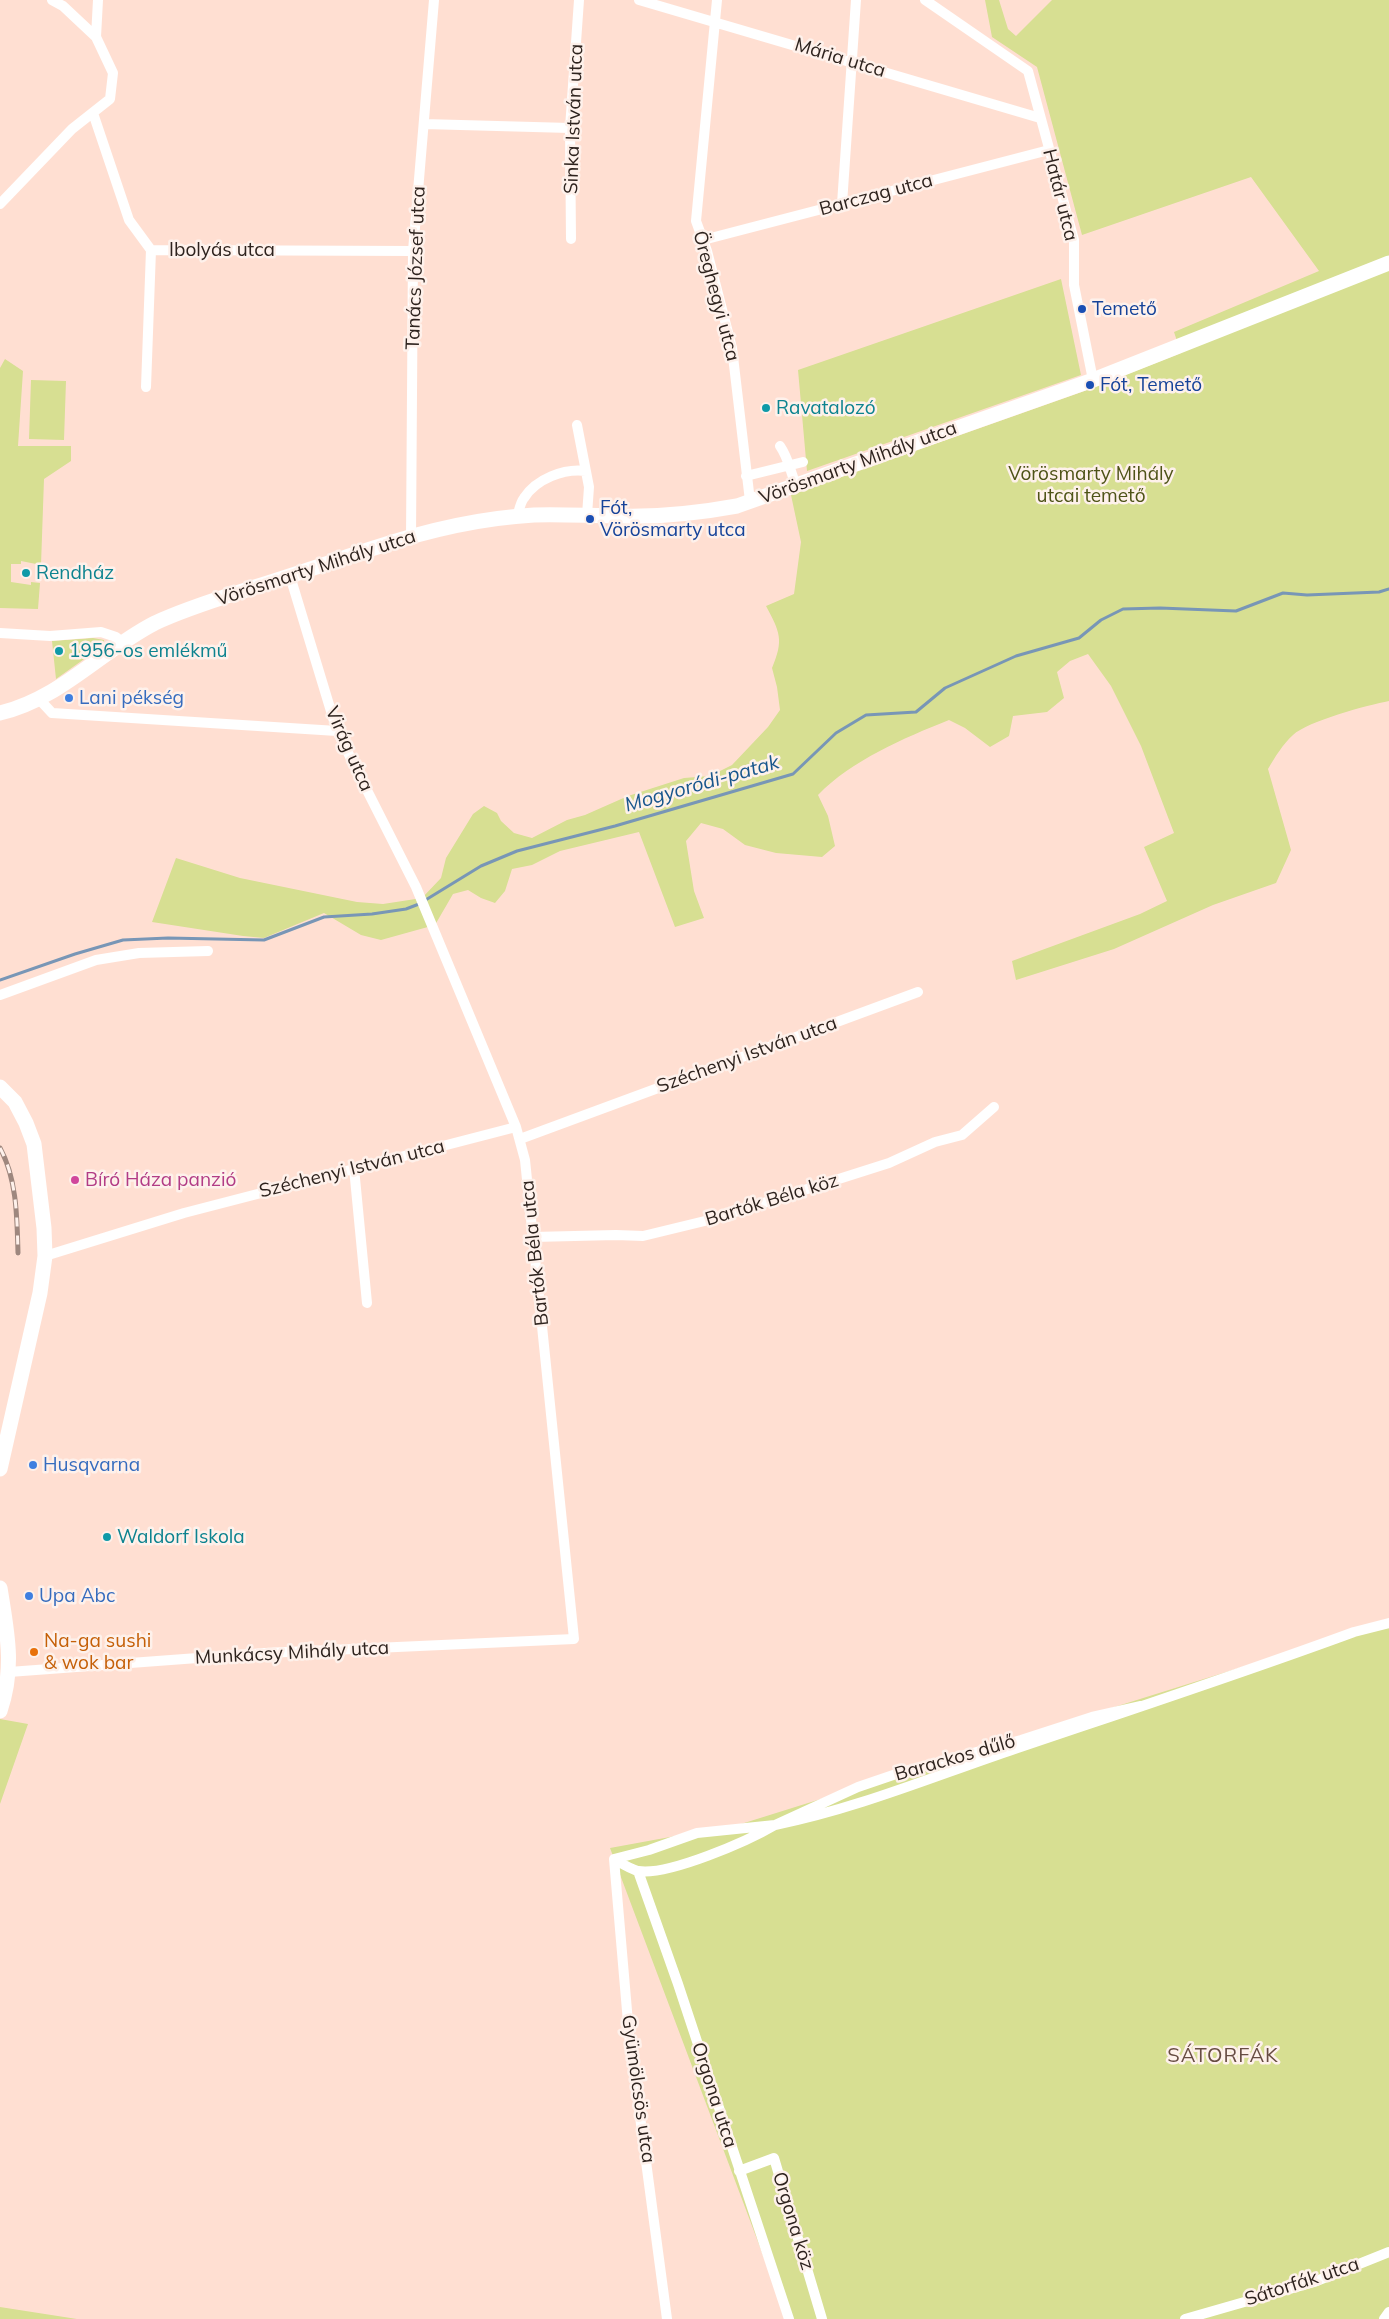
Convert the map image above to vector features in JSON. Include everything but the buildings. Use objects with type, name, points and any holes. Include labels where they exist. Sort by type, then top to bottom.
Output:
[{"type":"main road","name":"Vörösmarty Mihály utca","points":[[0,713],[39,699],[123,643],[174,614],[290,576],[411,537],[458,526],[517,516],[622,516],[703,512],[750,502],[1093,380],[1389,263]]},
{"type":"main road","points":[[0,1087],[16,1102],[34,1144],[44,1228],[45,1256],[40,1293],[0,1469]]},
{"type":"main road","points":[[0,1588],[10,1653],[10,1672],[2,1705]]},
{"type":"street","points":[[0,204],[72,129],[110,100],[113,73],[96,37],[63,6],[52,0]]},
{"type":"street","points":[[96,37],[98,0]]},
{"type":"street","name":"Tanács József utca","points":[[411,537],[412,251],[434,0]]},
{"type":"street","name":"Sinka István utca","points":[[571,239],[570,128],[579,0]]},
{"type":"street","name":"Mária utca","points":[[639,0],[1040,118]]},
{"type":"street","name":"Öreghegyi utca","points":[[717,0],[696,221],[703,240],[732,348],[750,502]]},
{"type":"street","points":[[842,204],[856,0]]},
{"type":"street","name":"Határ utca","points":[[925,0],[1028,71],[1074,240],[1074,285],[1093,380]]},
{"type":"street","name":"Ibolyás utca","points":[[93,112],[129,220],[152,250],[412,251]]},
{"type":"street","points":[[424,124],[570,128]]},
{"type":"street","name":"Barczag utca","points":[[703,240],[1049,150]]},
{"type":"street","points":[[146,387],[152,250]]},
{"type":"street","points":[[577,425],[589,487],[587,515]]},
{"type":"street","points":[[780,446],[789,458],[796,485]]},
{"type":"street","points":[[746,476],[803,462]]},
{"type":"street","points":[[517,516],[524,498],[543,481],[560,471],[586,471]]},
{"type":"street","name":"Virág utca","points":[[290,576],[337,731],[416,887]]},
{"type":"street","points":[[0,634],[50,636],[101,632],[116,637],[123,643]]},
{"type":"street","points":[[39,699],[52,713],[337,731]]},
{"type":"street","name":"Bartók Béla utca","points":[[416,887],[516,1127],[525,1160],[574,1639]]},
{"type":"street","points":[[0,995],[96,960],[139,953],[208,951]]},
{"type":"street","name":"Széchenyi István utca","points":[[520,1139],[918,992]]},
{"type":"street","name":"Bartók Béla köz","points":[[533,1237],[643,1236],[713,1219],[889,1163],[934,1142],[962,1135],[994,1107]]},
{"type":"street","name":"Széchenyi István utca","points":[[45,1256],[184,1213],[516,1127]]},
{"type":"street","points":[[354,1168],[367,1303]]},
{"type":"street","name":"Barackos dűlő","points":[[614,1859],[649,1850],[697,1833],[774,1826],[808,1819],[866,1801],[1354,1632],[1389,1623]]},
{"type":"street","name":"Munkácsy Mihály utca","points":[[10,1672],[265,1653],[574,1639]]},
{"type":"street","name":"Barackos dűlő","points":[[638,1871],[656,1870],[703,1858],[755,1837],[774,1826],[858,1788],[902,1772],[1021,1740],[1092,1717],[1141,1706]]},
{"type":"street","points":[[614,1859],[638,1871]]},
{"type":"street","name":"Gyümölcsös utca","points":[[614,1859],[630,2034],[668,2319]]},
{"type":"street","name":"Orgona utca","points":[[638,1871],[678,1984],[789,2319]]},
{"type":"street","name":"Orgona köz","points":[[739,2170],[774,2158],[822,2319]]},
{"type":"street","name":"Sátorfák utca","points":[[1185,2319],[1314,2282],[1389,2252]]},
{"type":"street","points":[[1384,2319],[1389,2312]]},
{"type":"green space","name":"Vörösmarty Mihály utcai temető","points":[[985,0],[999,0],[1008,29],[1016,36],[1052,0],[1389,0],[1389,701],[1339,714],[1311,724],[1293,735],[1273,760],[1268,769],[1291,850],[1276,883],[1213,905],[1114,949],[1016,980],[1012,961],[1140,914],[1167,901],[1144,847],[1174,833],[1141,746],[1111,686],[1088,654],[1070,661],[1057,672],[1064,698],[1047,712],[1013,716],[1009,736],[990,747],[965,728],[949,720],[897,742],[846,771],[818,795],[828,816],[835,846],[822,857],[776,853],[745,845],[723,829],[701,823],[686,841],[694,891],[704,918],[675,927],[639,832],[560,851],[532,865],[512,869],[505,891],[495,903],[481,898],[468,890],[453,894],[435,925],[381,940],[361,935],[324,913],[264,938],[152,922],[176,858],[240,878],[357,902],[383,904],[422,898],[441,878],[446,858],[473,814],[484,806],[497,813],[501,821],[514,833],[532,838],[567,820],[585,815],[628,796],[684,778],[710,776],[732,765],[768,727],[780,710],[772,668],[778,650],[779,636],[766,606],[794,594],[801,542],[791,495],[1090,389],[1181,353],[1174,332],[1319,271],[1251,177],[1082,235],[1037,67],[992,37]]},
{"type":"green space","points":[[1061,279],[1081,375],[807,471],[798,370]]},
{"type":"green space","points":[[5,359],[23,371],[18,446],[71,446],[71,461],[44,479],[41,565],[21,561],[21,564],[11,564],[11,582],[31,585],[31,582],[40,583],[38,609],[0,608],[0,368]]},
{"type":"green space","points":[[31,380],[66,381],[64,440],[29,439]]},
{"type":"green space","points":[[93,638],[104,640],[104,645],[56,679],[52,641]]},
{"type":"green space","points":[[1389,1621],[1389,2319],[787,2319],[610,1848],[741,1824]]},
{"type":"green space","points":[[0,1719],[28,1724],[0,1804]]},
{"type":"green space","points":[[0,2307],[77,2319],[0,2319]]},
{"type":"waterway","name":"Mogyoródi-patak","points":[[0,980],[75,954],[123,940],[168,938],[264,940],[324,917],[372,914],[406,909],[419,904],[481,866],[517,851],[615,826],[793,774],[836,733],[866,715],[916,712],[945,688],[1016,656],[1079,638],[1101,620],[1123,609],[1160,608],[1236,611],[1283,593],[1307,595],[1379,592],[1389,589]]},
{"type":"railway","points":[[0,1148],[6,1160],[13,1186],[18,1253]]},
{"type":"place","name":"Temető","points":[[1082,309]]},
{"type":"place","name":"Fót, Temető","points":[[1090,385]]},
{"type":"place","name":"Ravatalozó","points":[[766,408]]},
{"type":"place","name":"Fót, Vörösmarty utca","points":[[590,519]]},
{"type":"place","name":"Rendház","points":[[26,573]]},
{"type":"place","name":"1956-os emlékmű","points":[[59,651]]},
{"type":"place","name":"Lani pékség","points":[[69,698]]},
{"type":"place","name":"Bíró Háza panzió","points":[[75,1180]]},
{"type":"place","name":"Husqvarna","points":[[33,1465]]},
{"type":"place","name":"Waldorf Iskola","points":[[107,1537]]},
{"type":"place","name":"Upa Abc","points":[[29,1596]]},
{"type":"place","name":"Na-ga sushi & wok bar","points":[[34,1652]]},
{"type":"district","name":"SÁTORFÁK","points":[[1223,2056]]}]
